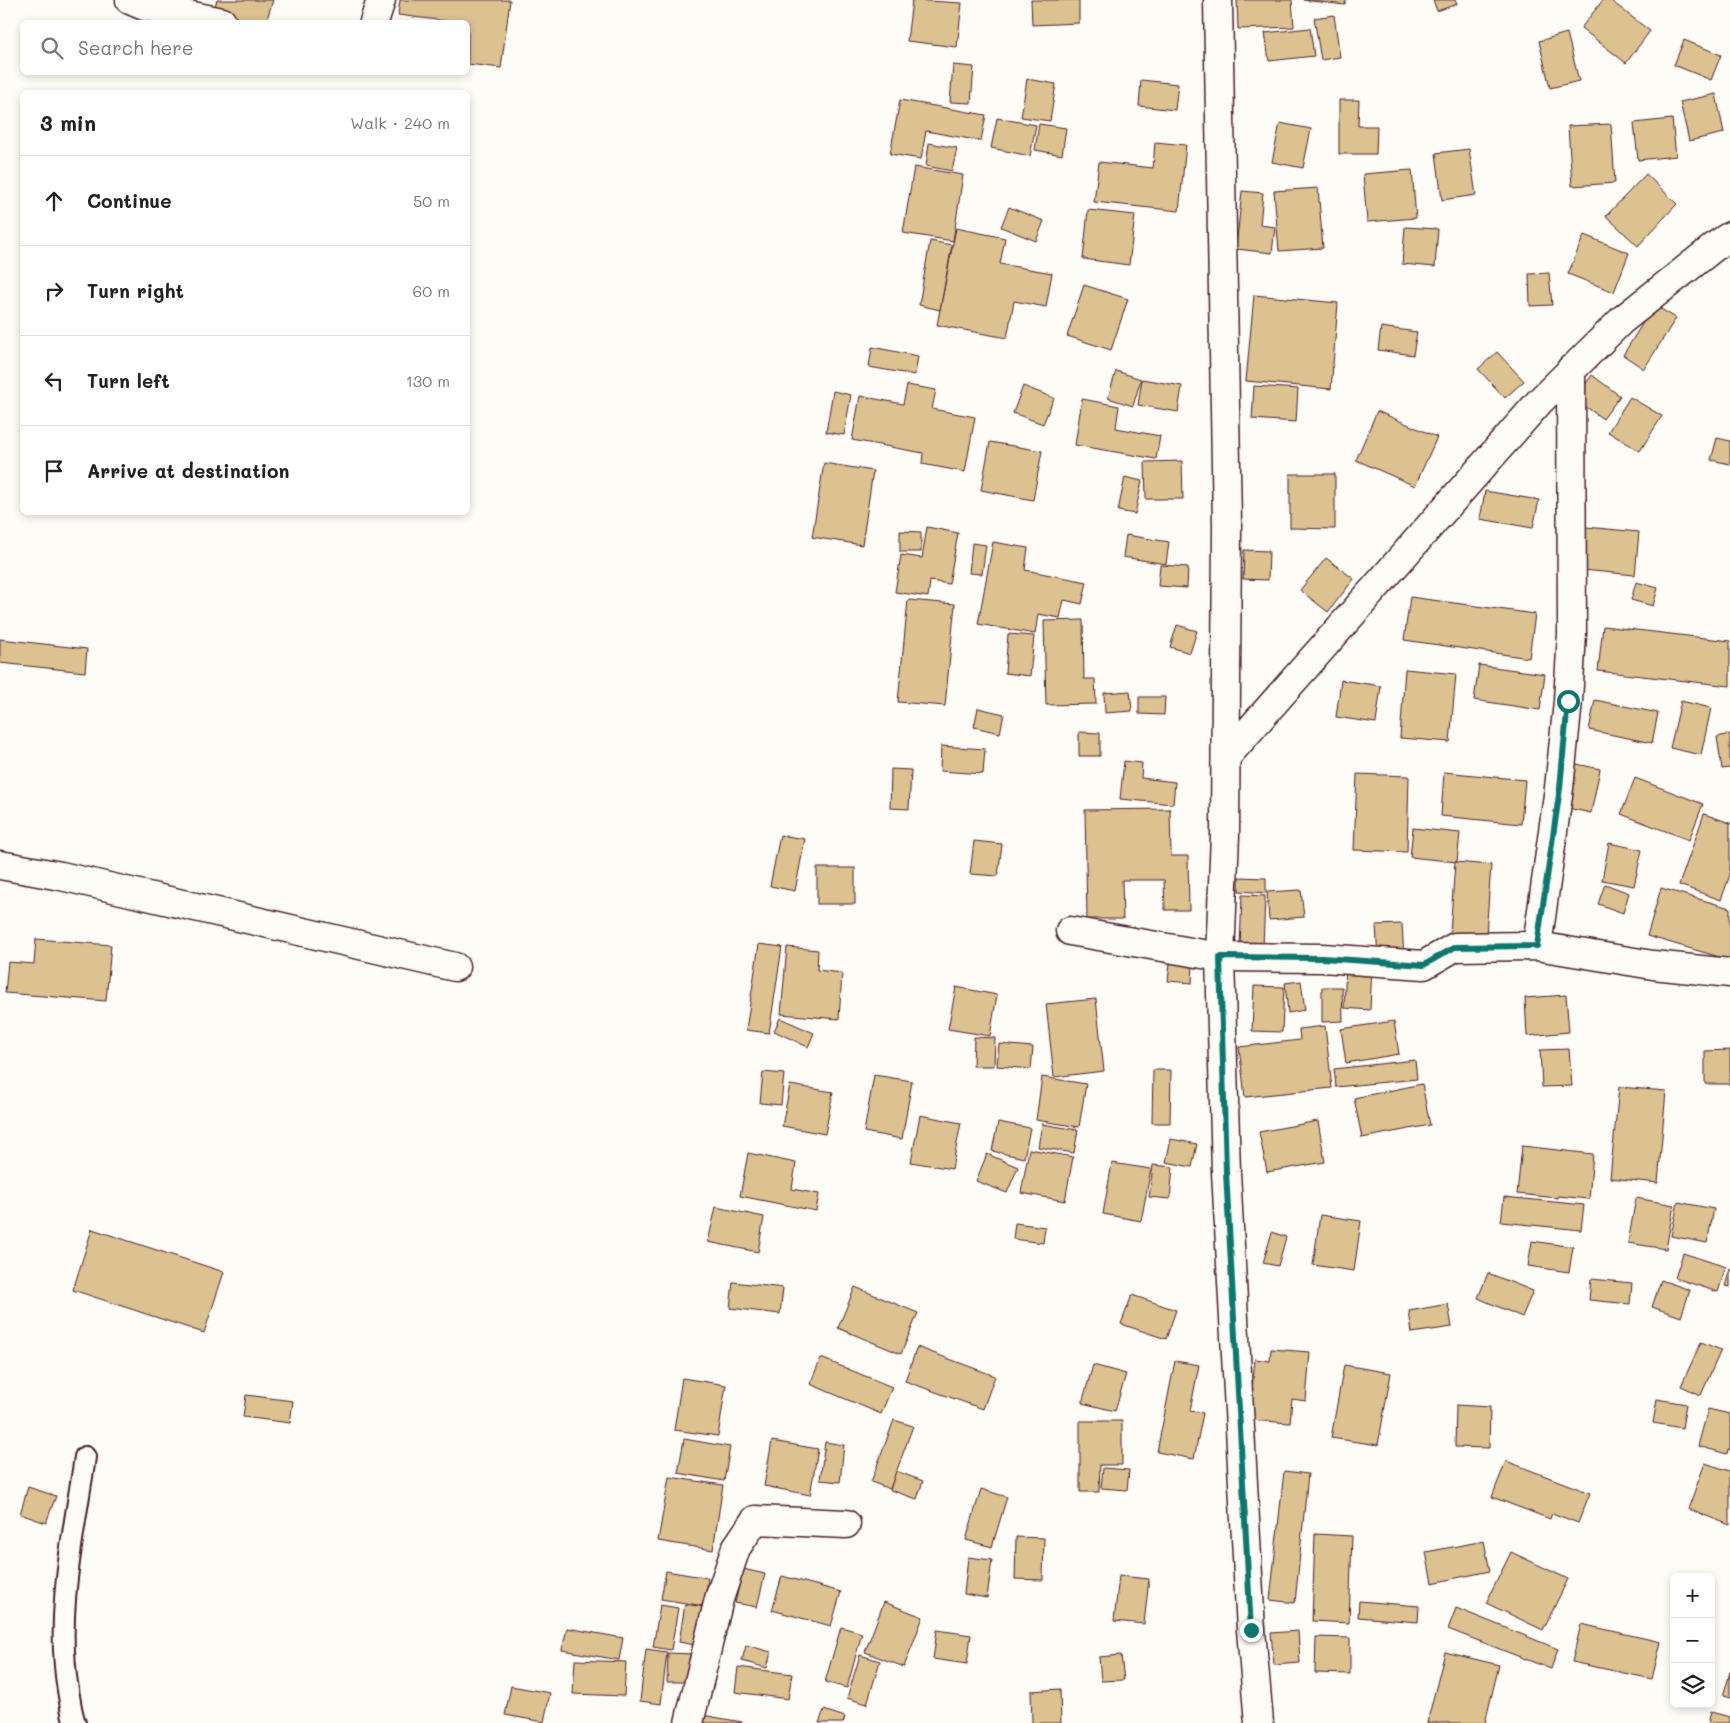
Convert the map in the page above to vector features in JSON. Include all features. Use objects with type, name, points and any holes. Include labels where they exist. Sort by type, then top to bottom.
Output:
[{"type":"street","points":[[130,0],[144,6],[212,20]]},
{"type":"street","points":[[375,20],[381,0]]},
{"type":"street","points":[[1218,0],[1227,525],[1225,835],[1220,957],[1227,1192],[1250,1620],[1259,1723]]},
{"type":"street","points":[[1226,757],[1540,401],[1622,320],[1730,236]]},
{"type":"street","points":[[1537,946],[1560,788],[1568,701],[1572,633],[1571,369]]},
{"type":"street","points":[[0,864],[61,876],[455,967]]},
{"type":"street","points":[[1070,931],[1220,957],[1322,958],[1424,965],[1455,947],[1537,946],[1654,965],[1730,974]]},
{"type":"street","points":[[689,1723],[719,1598],[736,1548],[755,1520],[846,1524]]},
{"type":"lane","points":[[75,1723],[66,1678],[63,1634],[68,1576],[86,1457]]},
{"type":"building","points":[[217,0],[273,0],[267,20],[242,20],[213,12]]},
{"type":"building","points":[[400,0],[510,0],[501,68],[470,64],[470,20],[438,20],[398,15]]},
{"type":"building","points":[[912,0],[962,3],[957,47],[907,41]]},
{"type":"building","points":[[1031,0],[1079,0],[1079,23],[1032,25]]},
{"type":"building","points":[[1237,0],[1292,0],[1294,27],[1238,29]]},
{"type":"building","points":[[1303,0],[1346,0],[1345,5]]},
{"type":"building","points":[[1433,0],[1455,0],[1457,4],[1437,11]]},
{"type":"building","points":[[1603,0],[1610,0],[1650,31],[1626,63],[1581,28]]},
{"type":"building","points":[[1334,15],[1340,57],[1321,60],[1314,18]]},
{"type":"building","points":[[1310,28],[1314,56],[1269,61],[1265,33]]},
{"type":"building","points":[[1567,33],[1579,81],[1550,88],[1539,41]]},
{"type":"building","points":[[1684,40],[1721,55],[1711,80],[1674,65]]},
{"type":"building","points":[[953,65],[974,67],[971,103],[950,102]]},
{"type":"building","points":[[1027,79],[1056,84],[1050,121],[1021,117]]},
{"type":"building","points":[[1141,80],[1178,84],[1175,110],[1139,106]]},
{"type":"building","points":[[1716,94],[1724,133],[1689,141],[1680,102]]},
{"type":"building","points":[[900,100],[986,115],[981,141],[926,131],[921,159],[890,154]]},
{"type":"building","points":[[1339,100],[1359,100],[1358,126],[1377,126],[1376,154],[1339,154]]},
{"type":"building","points":[[997,118],[1036,125],[1030,156],[991,148]]},
{"type":"building","points":[[1672,119],[1676,156],[1638,160],[1634,123]]},
{"type":"building","points":[[1280,123],[1311,129],[1303,168],[1272,162]]},
{"type":"building","points":[[1039,124],[1066,128],[1062,155],[1035,150]]},
{"type":"building","points":[[1611,124],[1615,183],[1572,186],[1568,126]]},
{"type":"building","points":[[1155,142],[1186,145],[1179,211],[1094,202],[1099,162],[1153,168]]},
{"type":"building","points":[[929,143],[957,148],[952,171],[926,166]]},
{"type":"building","points":[[1469,149],[1476,195],[1442,200],[1436,153]]},
{"type":"building","points":[[914,167],[963,175],[953,241],[903,233]]},
{"type":"building","points":[[1412,170],[1416,218],[1367,222],[1363,174]]},
{"type":"building","points":[[1646,174],[1677,204],[1638,246],[1606,216]]},
{"type":"building","points":[[1318,188],[1323,248],[1279,251],[1274,191]]},
{"type":"building","points":[[1242,191],[1263,193],[1260,225],[1275,227],[1272,253],[1236,249]]},
{"type":"building","points":[[1009,207],[1044,221],[1036,241],[1001,227]]},
{"type":"building","points":[[1088,210],[1135,215],[1129,265],[1083,259]]},
{"type":"building","points":[[1405,227],[1438,229],[1435,267],[1402,264]]},
{"type":"building","points":[[956,228],[1005,238],[1000,264],[1052,273],[1046,307],[1014,301],[1007,338],[937,325]]},
{"type":"building","points":[[1584,235],[1629,253],[1614,292],[1568,274]]},
{"type":"building","points":[[930,241],[952,245],[940,310],[919,305]]},
{"type":"building","points":[[1549,273],[1552,305],[1530,306],[1529,274]]},
{"type":"building","points":[[1084,285],[1128,299],[1111,350],[1067,336]]},
{"type":"building","points":[[1254,295],[1338,303],[1331,389],[1246,381]]},
{"type":"building","points":[[1654,305],[1676,318],[1644,369],[1623,355]]},
{"type":"building","points":[[1381,327],[1417,332],[1413,355],[1378,350]]},
{"type":"building","points":[[872,347],[918,356],[915,375],[869,367]]},
{"type":"building","points":[[1497,352],[1524,381],[1505,398],[1478,369]]},
{"type":"building","points":[[1116,371],[1141,379],[1133,406],[1108,398]]},
{"type":"building","points":[[1592,375],[1620,396],[1603,419],[1575,399]]},
{"type":"building","points":[[1142,379],[1182,386],[1178,412],[1138,405]]},
{"type":"building","points":[[907,385],[936,390],[932,409],[975,417],[965,472],[922,464],[923,453],[852,440],[860,396],[903,404]]},
{"type":"building","points":[[1023,386],[1054,398],[1043,424],[1013,413]]},
{"type":"building","points":[[1254,386],[1298,389],[1296,422],[1252,419]]},
{"type":"building","points":[[833,391],[851,395],[844,435],[826,432]]},
{"type":"building","points":[[1630,397],[1662,416],[1640,451],[1608,432]]},
{"type":"building","points":[[1082,399],[1119,406],[1116,428],[1160,436],[1156,459],[1075,445]]},
{"type":"building","points":[[1377,411],[1437,437],[1415,486],[1356,460]]},
{"type":"building","points":[[1717,438],[1730,441],[1730,464],[1711,460]]},
{"type":"building","points":[[990,442],[1042,451],[1033,500],[981,490]]},
{"type":"building","points":[[1182,461],[1183,499],[1146,499],[1145,462]]},
{"type":"building","points":[[824,463],[873,471],[862,545],[812,537]]},
{"type":"building","points":[[1290,474],[1335,474],[1335,529],[1290,528]]},
{"type":"building","points":[[1125,477],[1142,481],[1135,514],[1118,511]]},
{"type":"building","points":[[1485,491],[1539,500],[1533,528],[1480,519]]},
{"type":"building","points":[[927,527],[958,533],[949,584],[930,581],[928,597],[895,592],[901,555],[922,558]]},
{"type":"building","points":[[1586,527],[1639,532],[1635,575],[1582,570]]},
{"type":"building","points":[[900,531],[921,532],[921,552],[900,552]]},
{"type":"building","points":[[1126,535],[1169,542],[1166,564],[1123,557]]},
{"type":"building","points":[[993,542],[1028,548],[1025,570],[1087,582],[1082,604],[1064,600],[1060,618],[1038,614],[1035,634],[978,624]]},
{"type":"building","points":[[972,543],[986,545],[982,574],[969,573]]},
{"type":"building","points":[[1244,550],[1269,551],[1268,580],[1243,579]]},
{"type":"building","points":[[1326,558],[1354,579],[1328,612],[1300,590]]},
{"type":"building","points":[[1160,565],[1188,567],[1187,588],[1158,586]]},
{"type":"building","points":[[1636,582],[1658,588],[1653,606],[1631,600]]},
{"type":"building","points":[[1410,597],[1535,614],[1529,658],[1404,640]]},
{"type":"building","points":[[908,600],[955,604],[945,706],[898,702]]},
{"type":"building","points":[[1083,620],[1084,679],[1095,679],[1096,704],[1046,705],[1044,621]]},
{"type":"building","points":[[1177,625],[1197,631],[1190,653],[1170,647]]},
{"type":"building","points":[[1603,626],[1730,641],[1730,686],[1598,671]]},
{"type":"building","points":[[1008,634],[1034,636],[1030,676],[1005,673]]},
{"type":"building","points":[[0,639],[87,649],[85,672],[0,663]]},
{"type":"building","points":[[1479,665],[1545,674],[1540,710],[1474,700]]},
{"type":"building","points":[[1405,669],[1456,674],[1450,742],[1400,738]]},
{"type":"building","points":[[1341,680],[1381,686],[1376,723],[1336,717]]},
{"type":"building","points":[[1130,691],[1132,711],[1105,713],[1104,693]]},
{"type":"building","points":[[1139,697],[1165,697],[1164,715],[1139,714]]},
{"type":"building","points":[[1595,700],[1658,713],[1652,743],[1589,730]]},
{"type":"building","points":[[1681,701],[1711,708],[1701,755],[1670,748]]},
{"type":"building","points":[[978,708],[1004,714],[1000,733],[974,727]]},
{"type":"building","points":[[1079,732],[1100,733],[1100,756],[1079,756]]},
{"type":"building","points":[[1730,734],[1730,768],[1722,769],[1717,737]]},
{"type":"building","points":[[941,746],[985,749],[983,774],[940,771]]},
{"type":"building","points":[[1124,761],[1142,763],[1141,778],[1175,782],[1173,804],[1120,799]]},
{"type":"building","points":[[1572,763],[1600,769],[1591,813],[1563,807]]},
{"type":"building","points":[[891,769],[911,770],[909,809],[890,808]]},
{"type":"building","points":[[1444,772],[1525,780],[1521,824],[1441,816]]},
{"type":"building","points":[[1357,774],[1409,776],[1407,852],[1354,850]]},
{"type":"building","points":[[1635,778],[1703,804],[1689,840],[1621,814]]},
{"type":"building","points":[[1170,809],[1171,856],[1188,856],[1189,910],[1165,910],[1164,880],[1122,880],[1123,919],[1087,919],[1085,810]]},
{"type":"building","points":[[1704,814],[1730,823],[1730,875],[1721,900],[1679,885]]},
{"type":"building","points":[[1413,828],[1460,833],[1457,862],[1410,857]]},
{"type":"building","points":[[780,835],[805,839],[795,891],[770,886]]},
{"type":"building","points":[[974,841],[1002,844],[998,876],[970,874]]},
{"type":"building","points":[[1609,843],[1642,850],[1634,886],[1602,880]]},
{"type":"building","points":[[1455,862],[1491,865],[1486,935],[1450,933]]},
{"type":"building","points":[[817,868],[855,868],[855,904],[817,904]]},
{"type":"building","points":[[1239,877],[1266,878],[1266,893],[1239,891]]},
{"type":"building","points":[[1605,884],[1629,893],[1623,913],[1598,904]]},
{"type":"building","points":[[1661,888],[1730,908],[1730,960],[1647,936]]},
{"type":"building","points":[[1301,890],[1304,917],[1269,920],[1267,892]]},
{"type":"building","points":[[1242,895],[1265,896],[1263,948],[1240,947]]},
{"type":"building","points":[[1402,924],[1404,957],[1378,959],[1376,925]]},
{"type":"building","points":[[36,939],[111,945],[106,1001],[5,993],[8,962],[34,964]]},
{"type":"building","points":[[759,944],[782,947],[769,1033],[746,1030]]},
{"type":"building","points":[[787,947],[818,950],[817,970],[842,973],[839,1019],[781,1014]]},
{"type":"building","points":[[1170,963],[1193,965],[1192,983],[1168,981]]},
{"type":"building","points":[[1346,965],[1372,966],[1370,1010],[1344,1008]]},
{"type":"building","points":[[1301,981],[1305,1010],[1288,1013],[1285,983]]},
{"type":"building","points":[[1254,986],[1284,987],[1282,1032],[1252,1031]]},
{"type":"building","points":[[956,987],[997,995],[990,1036],[948,1029]]},
{"type":"building","points":[[1322,987],[1342,987],[1343,1021],[1322,1022]]},
{"type":"building","points":[[1566,995],[1569,1032],[1527,1036],[1525,998]]},
{"type":"building","points":[[1096,999],[1104,1071],[1054,1077],[1046,1004]]},
{"type":"building","points":[[780,1018],[814,1033],[808,1047],[774,1031]]},
{"type":"building","points":[[1394,1021],[1399,1054],[1346,1063],[1341,1029]]},
{"type":"building","points":[[1325,1026],[1332,1088],[1245,1097],[1239,1047],[1300,1040],[1299,1029]]},
{"type":"building","points":[[974,1037],[995,1038],[994,1066],[973,1066]]},
{"type":"building","points":[[999,1044],[1033,1047],[1031,1069],[997,1066]]},
{"type":"building","points":[[1569,1049],[1572,1086],[1542,1087],[1540,1050]]},
{"type":"building","points":[[1730,1050],[1730,1084],[1705,1084],[1705,1051]]},
{"type":"building","points":[[1415,1060],[1417,1079],[1336,1087],[1334,1069]]},
{"type":"building","points":[[1153,1070],[1171,1070],[1170,1123],[1152,1123]]},
{"type":"building","points":[[763,1072],[784,1074],[781,1105],[760,1103]]},
{"type":"building","points":[[874,1075],[912,1081],[902,1139],[864,1132]]},
{"type":"building","points":[[1042,1077],[1086,1084],[1079,1127],[1036,1120]]},
{"type":"building","points":[[1422,1084],[1430,1125],[1362,1138],[1354,1098]]},
{"type":"building","points":[[790,1085],[833,1092],[825,1134],[782,1126]]},
{"type":"building","points":[[1619,1087],[1666,1091],[1658,1183],[1610,1178]]},
{"type":"building","points":[[920,1115],[961,1123],[952,1169],[911,1162]]},
{"type":"building","points":[[1318,1121],[1325,1162],[1267,1172],[1259,1132]]},
{"type":"building","points":[[998,1122],[1030,1128],[1024,1158],[992,1151]]},
{"type":"building","points":[[1042,1124],[1078,1130],[1074,1153],[1038,1147]]},
{"type":"building","points":[[1171,1139],[1197,1144],[1192,1167],[1166,1162]]},
{"type":"building","points":[[1522,1146],[1593,1154],[1589,1199],[1517,1194]]},
{"type":"building","points":[[1029,1149],[1073,1157],[1065,1201],[1021,1193]]},
{"type":"building","points":[[748,1153],[796,1163],[792,1189],[819,1194],[816,1211],[740,1196]]},
{"type":"building","points":[[987,1154],[1018,1167],[1007,1193],[976,1181]]},
{"type":"building","points":[[1112,1163],[1151,1169],[1141,1221],[1103,1214]]},
{"type":"building","points":[[1153,1165],[1173,1167],[1170,1199],[1149,1197]]},
{"type":"building","points":[[1504,1197],[1584,1205],[1581,1230],[1501,1222]]},
{"type":"building","points":[[1636,1198],[1674,1205],[1666,1249],[1628,1243]]},
{"type":"building","points":[[1678,1202],[1714,1209],[1707,1243],[1671,1236]]},
{"type":"building","points":[[716,1207],[764,1217],[758,1252],[708,1242]]},
{"type":"building","points":[[1320,1215],[1361,1221],[1354,1271],[1313,1265]]},
{"type":"building","points":[[1015,1223],[1045,1227],[1043,1243],[1013,1239]]},
{"type":"building","points":[[92,1229],[224,1272],[204,1333],[73,1290]]},
{"type":"building","points":[[1272,1232],[1286,1237],[1278,1266],[1263,1263]]},
{"type":"building","points":[[1532,1241],[1573,1247],[1569,1272],[1528,1266]]},
{"type":"building","points":[[1683,1253],[1726,1267],[1718,1292],[1675,1278]]},
{"type":"building","points":[[1730,1269],[1730,1287],[1725,1286]]},
{"type":"building","points":[[1488,1273],[1533,1291],[1522,1317],[1478,1298]]},
{"type":"building","points":[[1591,1279],[1632,1283],[1630,1304],[1589,1300]]},
{"type":"building","points":[[1661,1280],[1690,1290],[1681,1317],[1652,1307]]},
{"type":"building","points":[[733,1282],[783,1288],[780,1314],[730,1308]]},
{"type":"building","points":[[855,1287],[918,1313],[901,1354],[838,1328]]},
{"type":"building","points":[[1132,1295],[1176,1310],[1166,1339],[1121,1324]]},
{"type":"building","points":[[1448,1304],[1452,1327],[1412,1333],[1409,1311]]},
{"type":"building","points":[[1701,1342],[1721,1350],[1701,1395],[1681,1386]]},
{"type":"building","points":[[917,1347],[995,1376],[983,1409],[905,1381]]},
{"type":"building","points":[[1271,1349],[1310,1352],[1306,1401],[1292,1399],[1290,1423],[1249,1420],[1255,1359],[1270,1361]]},
{"type":"building","points":[[821,1358],[892,1387],[881,1414],[810,1384]]},
{"type":"building","points":[[1175,1361],[1199,1365],[1190,1411],[1203,1413],[1194,1459],[1157,1452]]},
{"type":"building","points":[[1093,1365],[1126,1374],[1115,1411],[1082,1403]]},
{"type":"building","points":[[1344,1365],[1391,1373],[1378,1445],[1331,1438]]},
{"type":"building","points":[[682,1378],[726,1385],[718,1436],[674,1430]]},
{"type":"building","points":[[246,1395],[293,1401],[290,1423],[243,1417]]},
{"type":"building","points":[[1657,1399],[1686,1404],[1682,1428],[1653,1423]]},
{"type":"building","points":[[1456,1405],[1490,1407],[1489,1448],[1455,1447]]},
{"type":"building","points":[[1708,1409],[1730,1414],[1730,1450],[1728,1449],[1727,1454],[1698,1446]]},
{"type":"building","points":[[894,1420],[913,1426],[890,1489],[871,1482]]},
{"type":"building","points":[[1080,1421],[1122,1421],[1122,1465],[1100,1465],[1099,1492],[1080,1492]]},
{"type":"building","points":[[684,1439],[730,1447],[724,1481],[678,1473]]},
{"type":"building","points":[[772,1441],[818,1449],[810,1495],[764,1486]]},
{"type":"building","points":[[825,1442],[844,1445],[840,1482],[820,1480]]},
{"type":"building","points":[[1506,1461],[1590,1493],[1578,1523],[1552,1513],[1550,1519],[1492,1497]]},
{"type":"building","points":[[1705,1463],[1730,1471],[1730,1525],[1688,1509]]},
{"type":"building","points":[[1103,1468],[1129,1470],[1127,1490],[1101,1488]]},
{"type":"building","points":[[896,1471],[923,1481],[917,1499],[890,1490]]},
{"type":"building","points":[[1284,1471],[1308,1474],[1295,1603],[1270,1600]]},
{"type":"building","points":[[669,1477],[723,1485],[713,1550],[658,1541]]},
{"type":"building","points":[[28,1487],[56,1496],[46,1523],[20,1514]]},
{"type":"building","points":[[981,1489],[1007,1497],[992,1547],[966,1540]]},
{"type":"building","points":[[1315,1534],[1352,1536],[1349,1623],[1312,1621]]},
{"type":"building","points":[[1016,1537],[1044,1538],[1043,1580],[1015,1579]]},
{"type":"building","points":[[1484,1541],[1490,1571],[1432,1583],[1426,1552]]},
{"type":"building","points":[[1511,1552],[1568,1579],[1543,1630],[1486,1603]]},
{"type":"building","points":[[968,1557],[992,1560],[987,1598],[964,1594]]},
{"type":"building","points":[[743,1569],[765,1574],[757,1607],[735,1603]]},
{"type":"building","points":[[666,1571],[708,1578],[704,1606],[661,1599]]},
{"type":"building","points":[[782,1576],[841,1592],[831,1626],[772,1610]]},
{"type":"building","points":[[1119,1576],[1149,1579],[1144,1624],[1114,1621]]},
{"type":"building","points":[[1359,1601],[1419,1606],[1418,1622],[1358,1617]]},
{"type":"building","points":[[884,1602],[923,1617],[904,1667],[865,1652]]},
{"type":"building","points":[[685,1604],[711,1608],[705,1647],[679,1642]]},
{"type":"building","points":[[660,1605],[678,1608],[671,1650],[653,1647]]},
{"type":"building","points":[[1456,1608],[1558,1649],[1551,1669],[1448,1629]]},
{"type":"building","points":[[1581,1624],[1661,1642],[1652,1679],[1572,1662]]},
{"type":"building","points":[[841,1627],[862,1633],[847,1688],[825,1682]]},
{"type":"building","points":[[567,1628],[623,1638],[619,1660],[562,1650]]},
{"type":"building","points":[[937,1630],[971,1635],[967,1664],[933,1659]]},
{"type":"building","points":[[1298,1631],[1300,1663],[1274,1665],[1271,1633]]},
{"type":"building","points":[[1316,1637],[1350,1638],[1350,1674],[1315,1673]]},
{"type":"building","points":[[746,1645],[771,1652],[767,1668],[742,1661]]},
{"type":"building","points":[[646,1649],[667,1652],[661,1704],[640,1701]]},
{"type":"building","points":[[1445,1652],[1499,1665],[1485,1723],[1427,1723]]},
{"type":"building","points":[[668,1653],[695,1654],[694,1682],[667,1682]]},
{"type":"building","points":[[860,1655],[880,1661],[867,1704],[847,1698]]},
{"type":"building","points":[[1121,1655],[1124,1680],[1101,1681],[1099,1657]]},
{"type":"building","points":[[575,1660],[626,1662],[624,1696],[573,1694]]},
{"type":"building","points":[[738,1667],[792,1674],[788,1699],[735,1692]]},
{"type":"building","points":[[1730,1672],[1730,1698],[1723,1696]]},
{"type":"building","points":[[511,1686],[550,1693],[544,1722],[505,1715]]},
{"type":"building","points":[[1060,1689],[1061,1723],[1032,1723],[1031,1691]]},
{"type":"building","points":[[824,1710],[845,1717],[843,1723],[819,1723]]},
{"type":"building","points":[[1711,1712],[1730,1717],[1730,1723],[1708,1723]]},
{"type":"building","points":[[702,1715],[742,1722],[742,1723],[700,1723]]},
{"type":"route","points":[[1251,1630],[1226,1172],[1220,957],[1322,958],[1424,965],[1455,947],[1537,946],[1560,788],[1568,701]]}]
